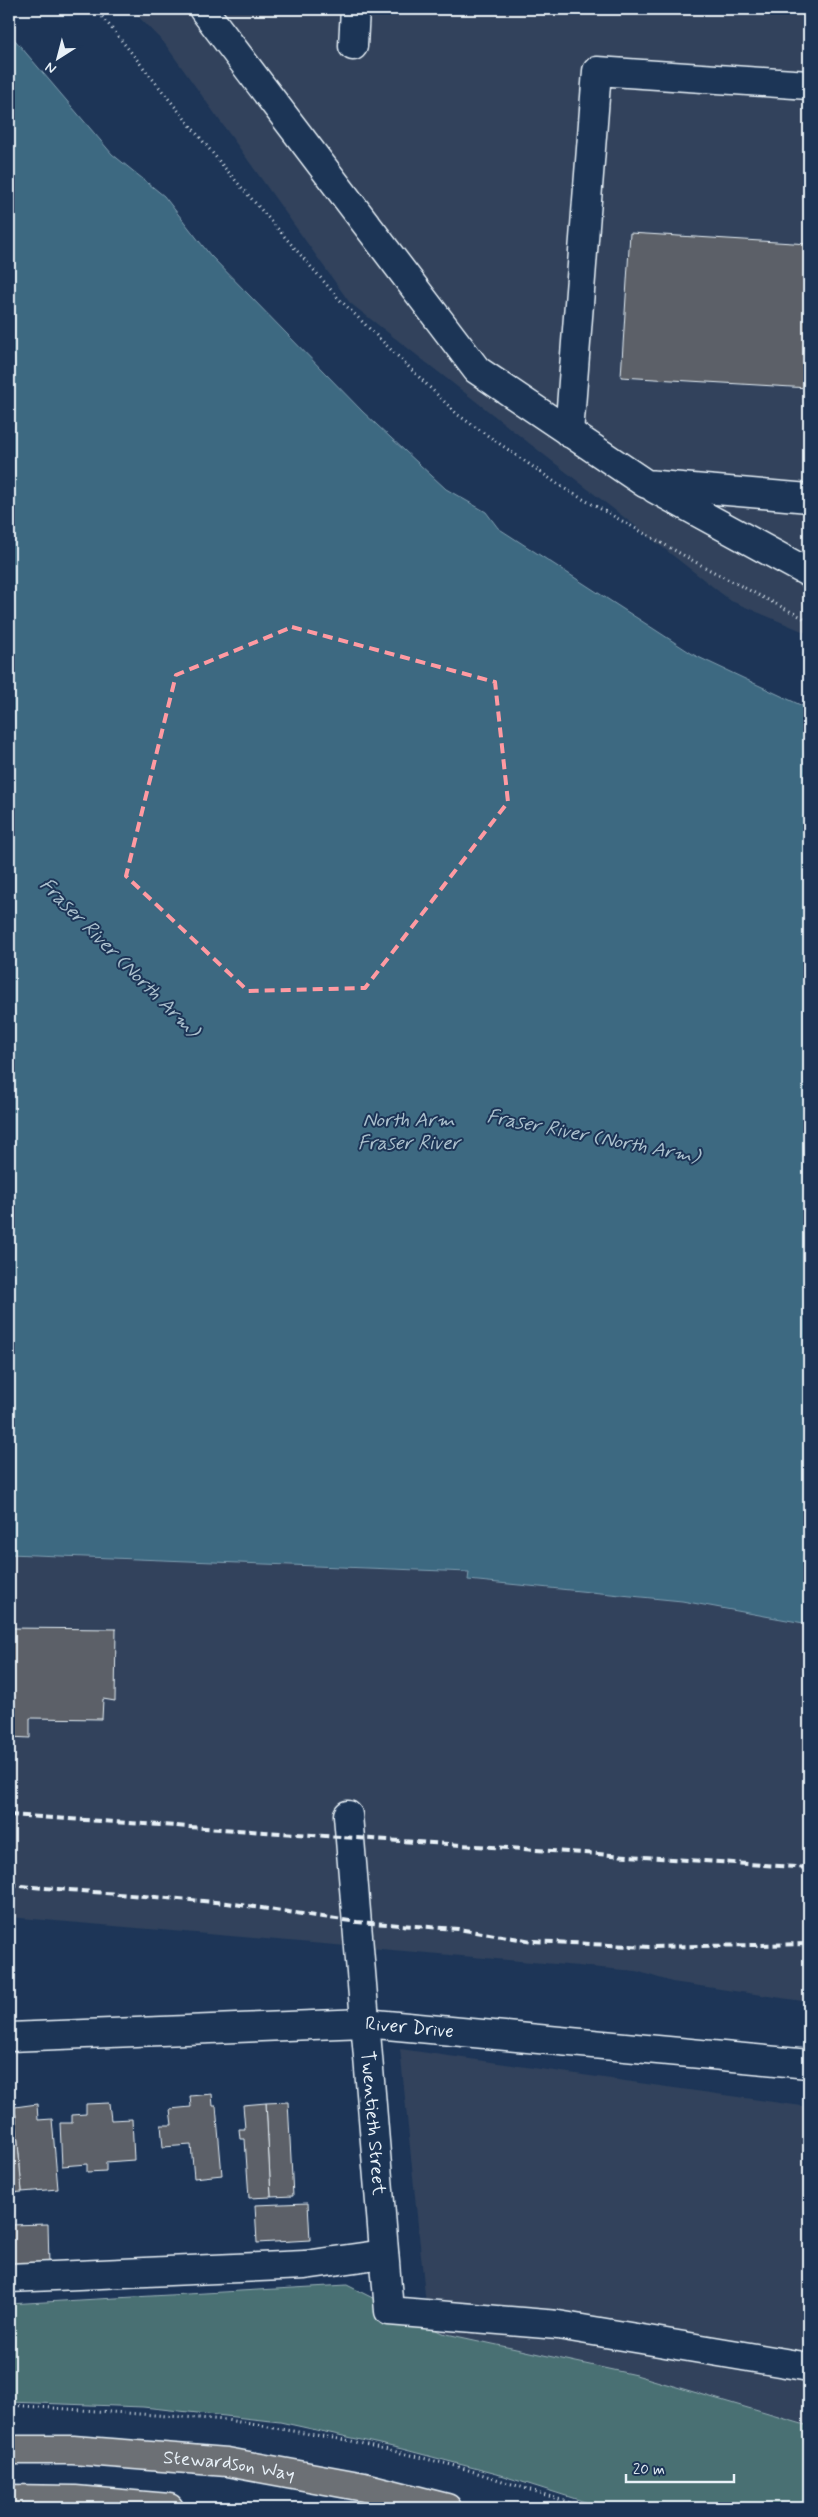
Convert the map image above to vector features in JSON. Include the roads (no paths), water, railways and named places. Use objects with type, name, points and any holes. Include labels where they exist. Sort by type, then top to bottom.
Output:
[{"type":"main road","name":"Stewardson Way","points":[[9,2450],[73,2450],[227,2462],[364,2487],[448,2508]]},
{"type":"main road","points":[[9,2499],[75,2500],[169,2508]]},
{"type":"street","points":[[203,9],[477,370],[646,484],[809,573]]},
{"type":"street","points":[[353,46],[355,9]]},
{"type":"street","points":[[569,433],[597,70],[809,85]]},
{"type":"street","points":[[646,484],[809,498]]},
{"type":"street","name":"Twentieth Street","points":[[348,1815],[389,2310],[558,2325],[809,2367]]},
{"type":"street","name":"River Drive","points":[[9,2036],[365,2023],[809,2064]]},
{"type":"street","points":[[9,2278],[305,2266],[384,2254]]},
{"type":"water","name":"North Arm Fraser River","points":[[9,33],[112,154],[164,196],[210,255],[363,412],[446,489],[486,512],[498,528],[694,655],[809,709],[809,1624],[682,1601],[468,1580],[469,1572],[9,1554]]},
{"type":"railway","points":[[9,1815],[809,1868]]},
{"type":"railway","points":[[9,1885],[227,1903],[357,1922],[458,1929],[532,1941],[649,1947],[809,1944]]},
{"type":"water label","name":"Fraser River (North Arm)","points":[[119,958]]},
{"type":"water label","name":"Fraser River (North Arm)","points":[[593,1137]]}]
